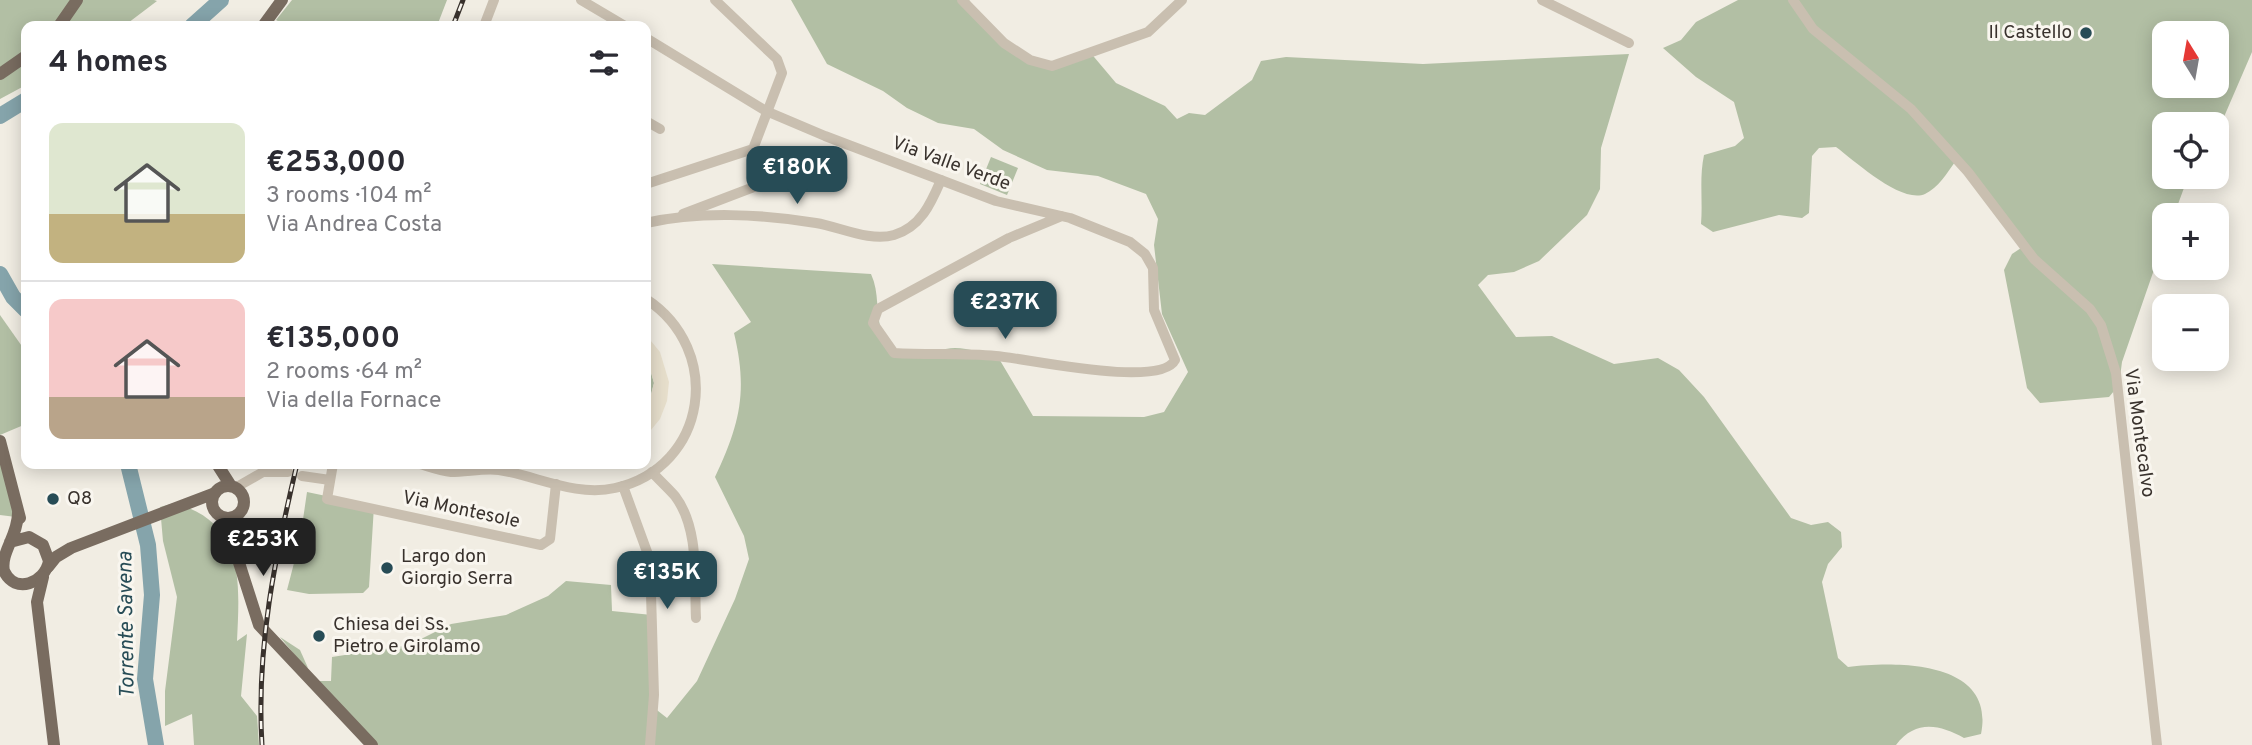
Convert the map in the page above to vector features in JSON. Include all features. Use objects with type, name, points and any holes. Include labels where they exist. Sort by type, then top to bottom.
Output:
[{"type":"main road","points":[[62,21],[77,0]]},
{"type":"main road","points":[[267,21],[282,0]]},
{"type":"main road","points":[[0,74],[21,59]]},
{"type":"main road","points":[[0,441],[18,513],[18,526],[2,555],[1,580],[19,583],[32,591],[37,602],[54,745]]},
{"type":"main road","points":[[219,469],[225,489],[244,502],[231,517],[234,540],[259,625],[372,745]]},
{"type":"main road","points":[[19,583],[45,572],[56,557],[71,548],[225,489]]},
{"type":"main road","points":[[214,510],[225,489]]},
{"type":"main road","points":[[189,502],[231,517]]},
{"type":"main road","points":[[18,513],[48,555],[37,602]]},
{"type":"main road","points":[[10,542],[23,537],[57,549],[71,548]]},
{"type":"street","points":[[486,21],[494,0]]},
{"type":"street","points":[[582,0],[617,21]]},
{"type":"street","points":[[715,0],[782,66],[782,73],[753,149]]},
{"type":"street","points":[[961,0],[1003,43],[1030,61],[1052,66],[1148,32],[1182,0]]},
{"type":"street","points":[[1542,0],[1629,43]]},
{"type":"street","name":"Via Montecalvo","points":[[1793,0],[1813,29],[1911,108],[1969,172],[2034,259],[2090,309],[2101,325],[2117,386],[2157,745]]},
{"type":"street","name":"Via Valle Verde","points":[[651,41],[766,111],[996,201],[1062,216],[1121,237],[1142,250],[1150,261],[1155,276],[1154,310],[1174,356],[1170,367],[1091,371],[997,356],[894,353],[880,338],[873,323],[878,309],[1001,243],[1062,216]]},
{"type":"street","points":[[651,124],[660,129]]},
{"type":"street","points":[[651,182],[753,149],[801,169],[676,216],[651,222]]},
{"type":"street","points":[[676,216],[815,222],[885,237],[902,232],[921,217],[941,180]]},
{"type":"street","points":[[477,469],[496,470],[591,491],[623,486],[652,472],[673,454],[686,434],[694,414],[696,389],[693,361],[682,336],[668,316],[651,303]]},
{"type":"street","points":[[302,476],[330,480],[331,469]]},
{"type":"street","points":[[225,489],[263,472],[288,472]]},
{"type":"street","points":[[652,472],[675,496],[687,521],[694,555],[696,618]]},
{"type":"street","name":"Via Montesole","points":[[330,480],[327,499],[541,545],[550,539],[553,531],[556,484]]},
{"type":"street","points":[[623,486],[650,560],[654,695],[650,745]]},
{"type":"green space","points":[[0,0],[157,1],[131,21],[21,21],[21,88],[0,99]]},
{"type":"green space","points":[[292,0],[447,0],[439,21],[276,20]]},
{"type":"green space","points":[[791,0],[969,0],[995,32],[1031,57],[1057,62],[1089,51],[1116,83],[1165,106],[1177,119],[1189,113],[1205,115],[1252,80],[1261,61],[1286,57],[1423,64],[1629,54],[1601,148],[1600,189],[1587,215],[1539,261],[1514,272],[1488,275],[1478,285],[1516,337],[1552,336],[1614,364],[1658,358],[1679,370],[1704,397],[1791,518],[1811,525],[1828,522],[1841,532],[1842,547],[1828,564],[1822,582],[1838,658],[1848,667],[1915,666],[1938,670],[1958,679],[1973,691],[1982,710],[1981,734],[1964,738],[1946,730],[1920,728],[1912,731],[1896,745],[372,745],[319,681],[331,681],[332,657],[409,645],[451,624],[506,615],[548,596],[566,581],[611,585],[612,611],[652,615],[653,707],[667,718],[697,681],[735,599],[749,559],[744,536],[715,477],[736,423],[739,407],[740,373],[734,333],[751,322],[712,264],[871,274],[876,288],[880,326],[887,343],[904,352],[960,348],[998,357],[1033,416],[1144,417],[1164,412],[1188,372],[1162,314],[1154,245],[1158,219],[1146,194],[1098,176],[1047,170],[1003,150],[974,129],[938,123],[907,108],[883,91],[827,64]]},
{"type":"green space","points":[[1738,0],[2252,0],[2252,52],[2226,112],[2152,112],[2152,189],[2184,189],[2178,203],[2152,203],[2152,275],[2122,362],[2119,385],[2109,397],[2040,403],[2027,388],[2004,270],[2012,254],[2024,246],[1955,162],[1934,188],[1925,194],[1915,195],[1904,193],[1879,180],[1836,147],[1819,148],[1812,156],[1809,213],[1802,218],[1779,215],[1713,232],[1701,224],[1704,155],[1735,146],[1744,138],[1734,102],[1696,77],[1663,48],[1681,40],[1696,22]]},
{"type":"green space","points":[[991,157],[1018,168],[1007,195],[980,184]]},
{"type":"green space","points":[[0,315],[21,345],[21,426],[0,435]]},
{"type":"green space","points":[[651,372],[654,383],[651,395]]},
{"type":"green space","points":[[0,438],[16,517],[0,515]]},
{"type":"green space","points":[[307,492],[374,506],[369,587],[363,593],[309,594],[287,590],[300,540]]},
{"type":"green space","points":[[174,503],[197,512],[214,524],[233,556],[238,596],[237,641],[247,634],[241,696],[257,716],[259,745],[194,745],[192,714],[165,726],[165,691],[177,597],[163,541],[160,507]]},
{"type":"green space","points":[[280,637],[300,650],[308,668],[303,665]]},
{"type":"shaded area","points":[[651,341],[660,352],[669,382],[667,401],[660,419],[651,430],[651,395],[654,383],[651,372]]},
{"type":"waterway","name":"Torrente Savena","points":[[198,21],[221,0]]},
{"type":"waterway","name":"Torrente Savena","points":[[0,116],[21,103]]},
{"type":"waterway","name":"Torrente Savena","points":[[0,274],[13,297],[21,305]]},
{"type":"waterway","name":"Torrente Savena","points":[[129,469],[148,545],[152,595],[145,679],[156,745]]},
{"type":"railway","points":[[455,21],[463,0]]},
{"type":"railway","points":[[262,745],[262,674],[269,603],[296,469]]},
{"type":"place","name":"Il Castello","points":[[2086,33]]},
{"type":"place","name":"Q8","points":[[53,499]]},
{"type":"place","name":"Largo don Giorgio Serra","points":[[387,568]]},
{"type":"place","name":"Chiesa dei Ss. Pietro e Girolamo","points":[[319,636]]}]
